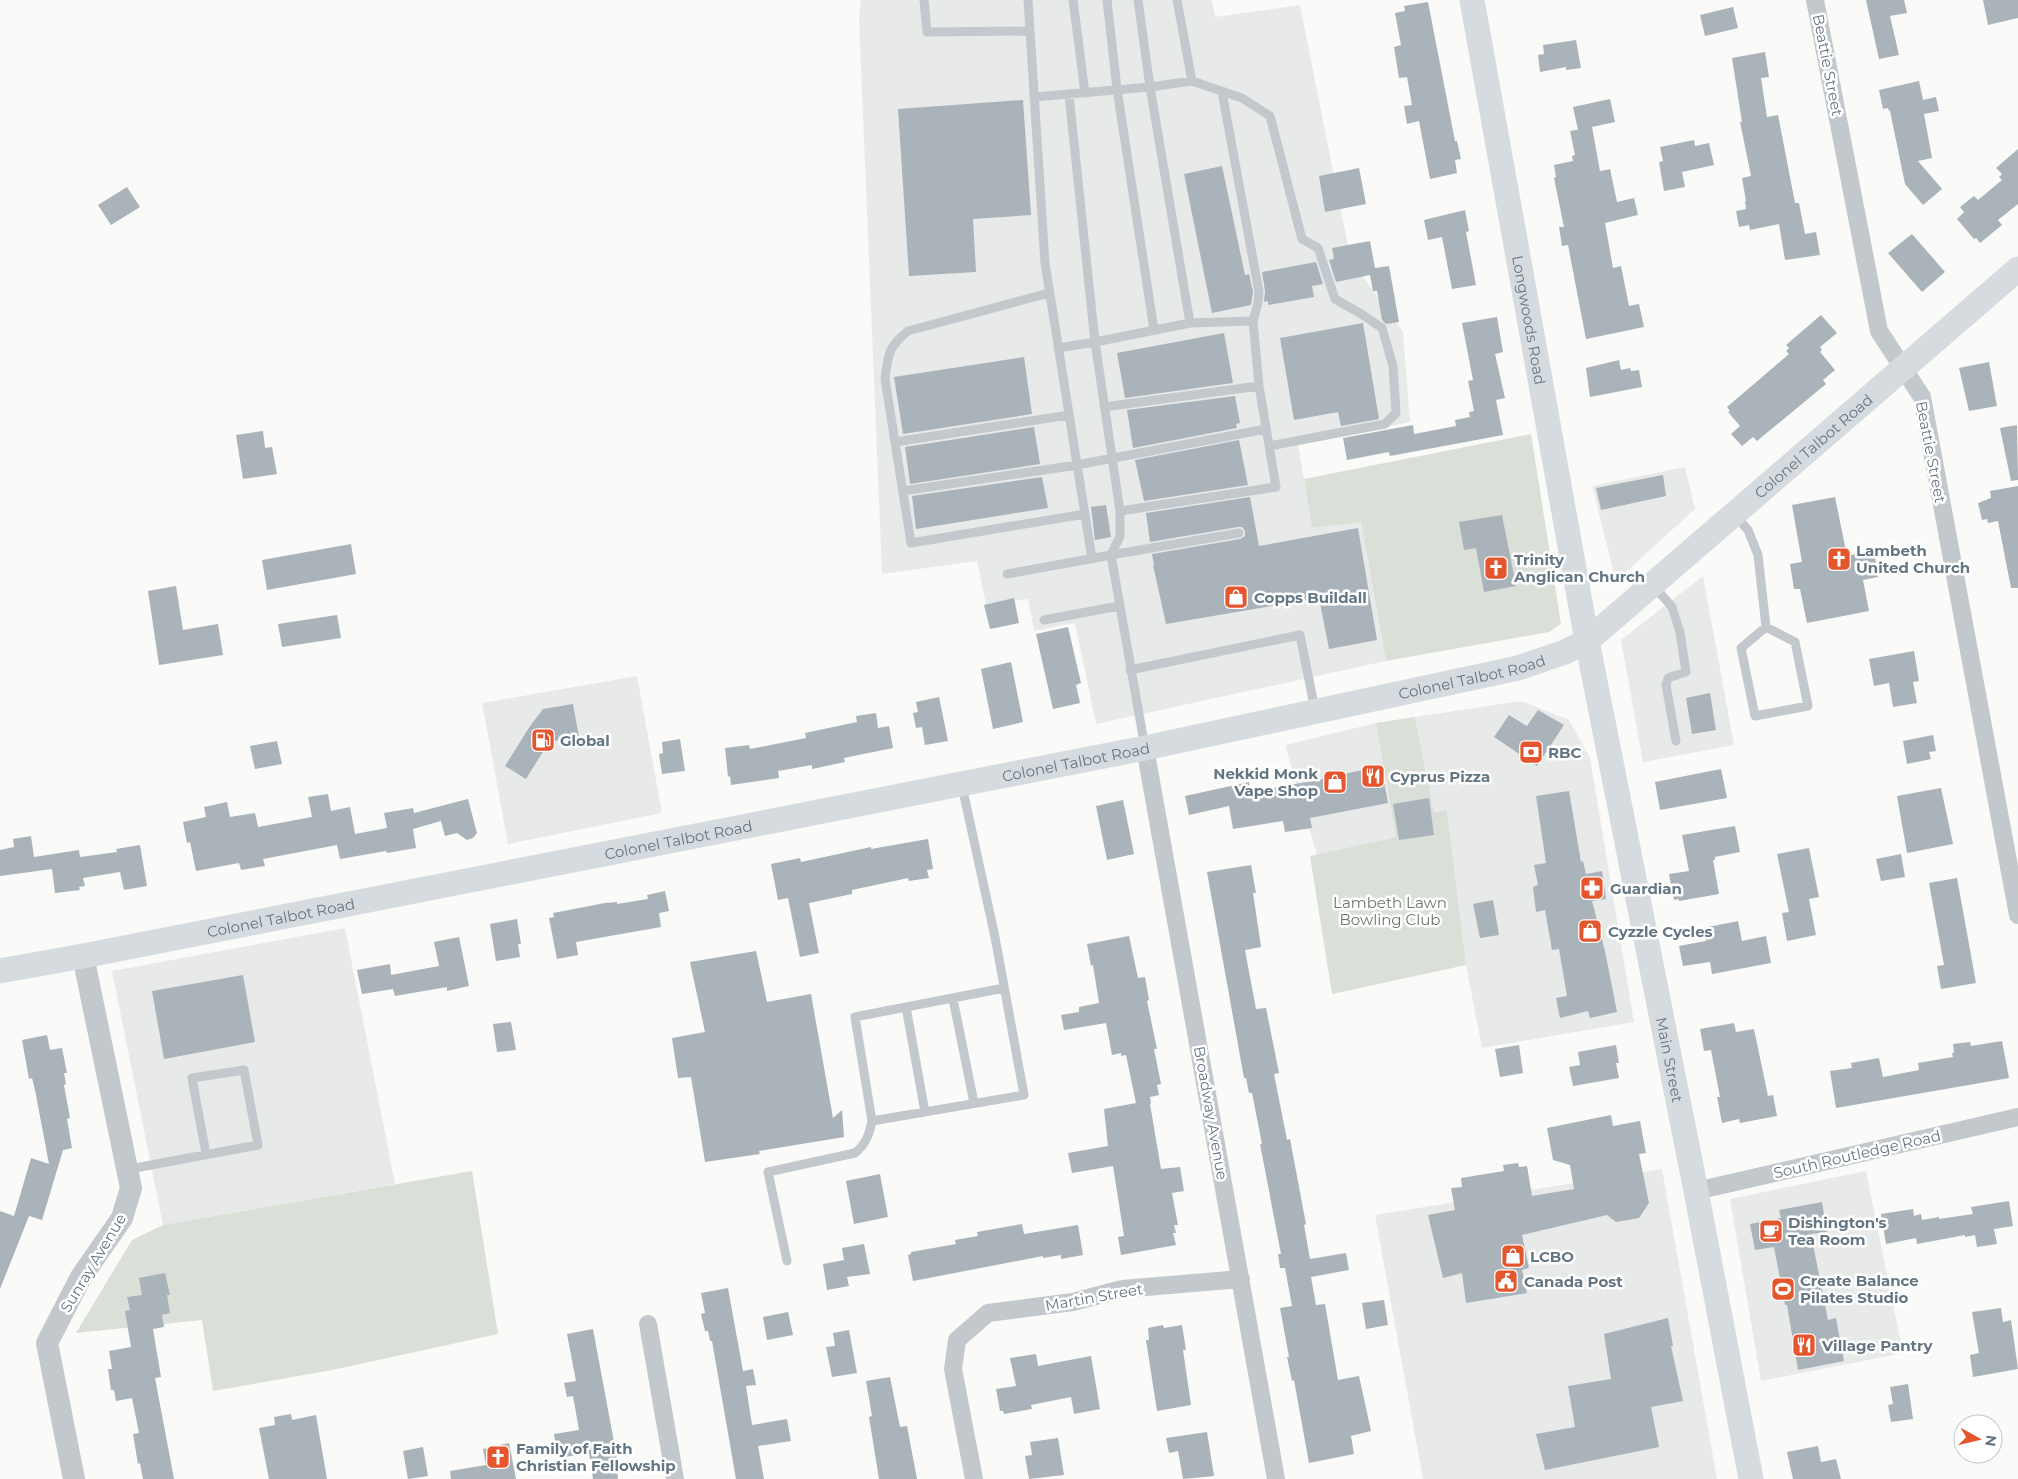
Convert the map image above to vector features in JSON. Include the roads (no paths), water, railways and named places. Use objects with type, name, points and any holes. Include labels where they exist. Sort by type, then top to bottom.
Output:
[{"type":"main road","name":"Longwoods Road","points":[[1472,0],[1587,641]]},
{"type":"main road","name":"Colonel Talbot Road","points":[[0,971],[1145,748],[1518,668],[1565,652],[1587,641],[2018,269]]},
{"type":"main road","name":"Main Street","points":[[1587,641],[1751,1479]]},
{"type":"street","name":"Beattie Street","points":[[1815,0],[1879,331],[1922,397],[2018,915]]},
{"type":"street","name":"Broadway Avenue","points":[[1145,748],[1276,1479]]},
{"type":"street","name":"Sunray Avenue","points":[[74,1479],[47,1343],[81,1277],[122,1218],[131,1188],[83,956]]},
{"type":"street","name":"South Routledge Road","points":[[1696,1191],[2018,1117]]},
{"type":"street","name":"Martin Street","points":[[974,1479],[953,1369],[957,1340],[988,1313],[1073,1302],[1122,1290],[1241,1279]]},
{"type":"street","points":[[648,1324],[675,1479]]},
{"type":"lane","points":[[924,0],[927,32],[1030,31]]},
{"type":"lane","points":[[1028,0],[1045,263],[1092,559]]},
{"type":"lane","points":[[1073,0],[1085,93]]},
{"type":"lane","points":[[1107,0],[1117,89],[1154,330]]},
{"type":"lane","points":[[1138,0],[1150,87],[1190,323]]},
{"type":"lane","points":[[1177,0],[1192,81]]},
{"type":"lane","points":[[1034,97],[1150,87],[1192,81],[1242,98],[1270,116],[1302,239],[1318,248],[1335,299],[1382,328],[1393,366],[1396,413],[1385,424],[1269,446]]},
{"type":"lane","points":[[1120,511],[1276,487],[1259,386],[1253,321],[1259,292],[1222,92]]},
{"type":"lane","points":[[1069,95],[1095,342],[1120,511],[1120,536],[1111,555],[1145,748]]},
{"type":"lane","points":[[1050,293],[908,331],[895,341],[888,356],[885,379],[911,542],[1085,514]]},
{"type":"lane","points":[[1058,348],[1190,323],[1253,321]]},
{"type":"lane","points":[[1104,407],[1259,386]]},
{"type":"lane","points":[[895,442],[1069,416]]},
{"type":"lane","points":[[903,491],[1077,465],[1266,429]]},
{"type":"lane","points":[[1735,514],[1748,530],[1758,555],[1766,627]]},
{"type":"lane","points":[[1007,574],[1240,533]]},
{"type":"lane","points":[[1652,584],[1672,607],[1680,632],[1686,672],[1668,678],[1666,685],[1676,741]]},
{"type":"lane","points":[[1044,620],[1119,606]]},
{"type":"lane","points":[[1766,627],[1795,642],[1808,706],[1755,716],[1741,648],[1766,627]]},
{"type":"lane","points":[[1130,670],[1300,635],[1316,711]]},
{"type":"lane","points":[[872,1121],[1024,1095],[995,936],[962,783]]},
{"type":"lane","points":[[787,1261],[768,1172],[855,1154],[869,1136],[872,1121],[855,1016],[954,999],[1004,988]]},
{"type":"lane","points":[[954,999],[974,1103]]},
{"type":"lane","points":[[906,1007],[925,1112]]},
{"type":"lane","points":[[127,1169],[258,1145],[244,1070],[192,1078],[206,1154]]},
{"type":"place","name":"Lambeth United Church","points":[[1839,559]]},
{"type":"place","name":"Trinity Anglican Church","points":[[1496,568]]},
{"type":"place","name":"Copps Buildall","points":[[1236,597]]},
{"type":"place","name":"Global","points":[[543,740]]},
{"type":"place","name":"RBC","points":[[1531,752]]},
{"type":"place","name":"Cyprus Pizza","points":[[1373,776]]},
{"type":"place","name":"Nekkid Monk Vape Shop","points":[[1335,782]]},
{"type":"place","name":"Guardian","points":[[1592,888]]},
{"type":"place","name":"Cyzzle Cycles","points":[[1590,931]]},
{"type":"place","name":"Dishington's Tea Room","points":[[1771,1231]]},
{"type":"place","name":"LCBO","points":[[1513,1256]]},
{"type":"place","name":"Canada Post","points":[[1506,1281]]},
{"type":"place","name":"Create Balance Pilates Studio","points":[[1783,1289]]},
{"type":"place","name":"Village Pantry","points":[[1804,1345]]},
{"type":"place","name":"Family of Faith Christian Fellowship","points":[[498,1457]]},
{"type":"park label","name":"Lambeth Lawn Bowling Club","points":[[1390,910]]}]
